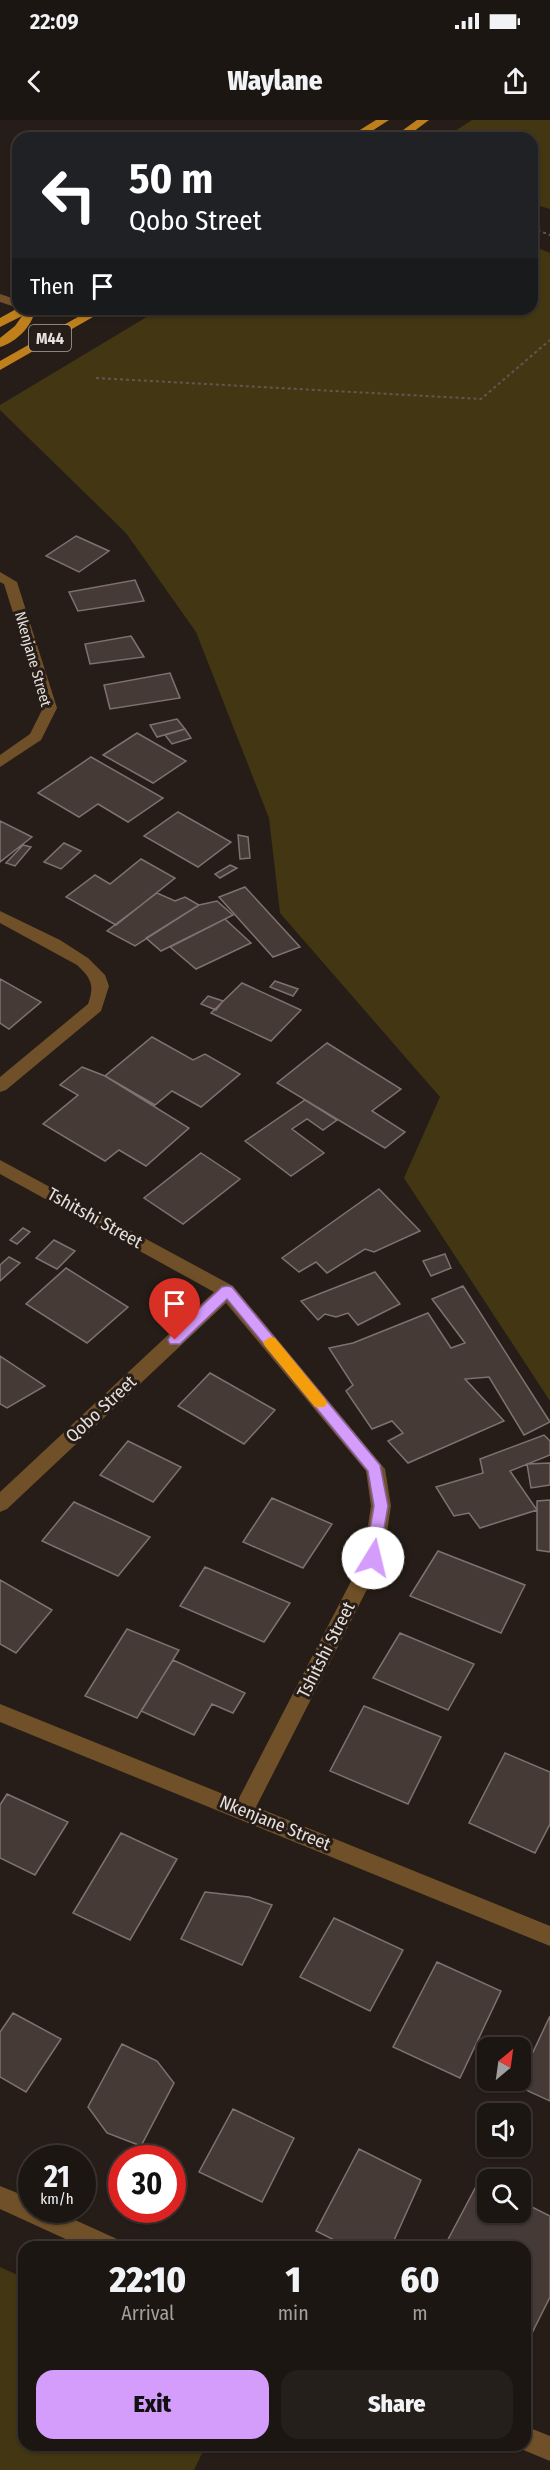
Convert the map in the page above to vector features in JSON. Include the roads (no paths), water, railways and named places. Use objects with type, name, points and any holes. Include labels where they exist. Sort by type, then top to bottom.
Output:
[{"type":"main road","points":[[363,132],[384,120]]},
{"type":"main road","points":[[407,132],[424,120]]},
{"type":"main road","name":"M44","points":[[0,323],[15,315]]},
{"type":"main road","points":[[0,343],[26,321],[29,315]]},
{"type":"main road","name":"M44","points":[[0,366],[90,315]]},
{"type":"street","name":"Nkenjane Street","points":[[0,576],[10,582],[50,708],[36,737],[0,762]]},
{"type":"street","points":[[0,916],[84,961],[99,980],[100,991],[95,1007],[0,1086]]},
{"type":"street","name":"Tshitshi Street","points":[[0,1166],[227,1291],[375,1469],[381,1506],[373,1558],[244,1810]]},
{"type":"street","name":"Qobo Street","points":[[0,1504],[227,1291]]},
{"type":"street","name":"Nkenjane Street","points":[[0,1713],[550,1936]]},
{"type":"street","points":[[0,2197],[97,2241]]},
{"type":"street","points":[[531,2441],[550,2449]]}]
